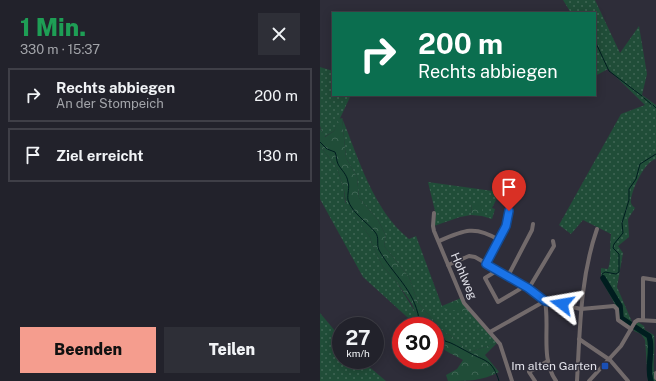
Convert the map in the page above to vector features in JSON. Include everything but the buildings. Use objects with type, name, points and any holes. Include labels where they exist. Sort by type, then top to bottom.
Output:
[{"type":"street","points":[[486,264],[506,226],[509,211]]},
{"type":"street","name":"Hohlweg","points":[[434,213],[433,226],[467,308],[500,344],[512,381]]},
{"type":"street","points":[[508,276],[532,230],[533,224]]},
{"type":"street","points":[[577,381],[581,309],[588,253],[597,229]]},
{"type":"street","points":[[439,241],[460,232],[472,230],[488,234],[499,240]]},
{"type":"street","points":[[528,288],[554,246],[554,241]]},
{"type":"street","points":[[448,265],[472,256],[528,288],[545,301],[581,309],[614,306],[617,309],[618,320],[632,327]]},
{"type":"street","points":[[498,270],[485,278],[498,302],[520,289],[523,285]]},
{"type":"street","points":[[643,320],[643,278],[656,280]]},
{"type":"street","points":[[490,332],[545,301]]},
{"type":"street","points":[[545,301],[548,361],[550,372],[556,381]]},
{"type":"street","points":[[589,381],[610,360],[638,320],[656,321]]},
{"type":"street","points":[[580,339],[610,360],[629,381]]},
{"type":"street","points":[[535,381],[529,372],[548,361]]},
{"type":"street","points":[[656,373],[656,378]]},
{"type":"green space","points":[[563,0],[595,0],[620,53],[639,26],[647,74],[642,95],[656,105],[656,159],[648,165],[636,183],[631,201],[635,208],[628,219],[629,237],[618,246],[623,253],[617,287],[632,322],[630,326],[621,321],[618,310],[601,279],[601,268],[608,269],[609,265],[611,234],[583,220],[571,234],[559,225],[621,114],[645,105],[608,69],[597,75],[596,12],[570,12]]},
{"type":"green space","points":[[320,67],[332,71],[332,96],[351,96],[334,131],[324,137],[320,126]]},
{"type":"green space","points":[[342,118],[361,167],[376,199],[396,227],[409,239],[416,236],[442,306],[464,306],[497,343],[470,352],[453,337],[444,332],[444,317],[431,317],[418,303],[409,277],[384,246],[386,236],[378,220],[359,198],[357,177],[346,158]]},
{"type":"green space","points":[[342,118],[346,158],[357,177],[359,198],[378,220],[386,236],[384,246],[409,277],[418,303],[431,317],[418,317],[412,304],[396,281],[383,267],[370,237],[346,204],[344,189],[337,168],[320,146],[320,128],[325,137],[334,131],[339,119]]},
{"type":"green space","points":[[320,146],[337,168],[344,189],[345,202],[370,237],[383,267],[396,281],[418,317],[407,317],[363,277],[320,199]]},
{"type":"green space","points":[[428,182],[500,192],[492,208],[495,209],[492,219],[482,216],[482,204],[472,204],[471,215],[460,217],[434,226],[436,215]]},
{"type":"green space","points":[[472,204],[482,204],[482,216],[471,215]]},
{"type":"green space","points":[[461,298],[470,312],[443,309],[442,306]]},
{"type":"green space","points":[[320,313],[332,327],[332,369],[372,369],[386,381],[320,381]]},
{"type":"green space","points":[[638,322],[644,326],[645,330],[654,335],[654,371],[656,381],[648,381],[645,340],[641,334],[634,331],[633,328]]},
{"type":"green space","points":[[444,332],[453,337],[470,352],[497,343],[485,355],[499,372],[475,380],[448,381],[446,375],[457,369],[463,360],[444,350]]},
{"type":"waterway","points":[[596,43],[609,71],[642,96]]},
{"type":"waterway","points":[[644,98],[651,104]]},
{"type":"waterway","points":[[653,105],[656,108]]},
{"type":"waterway","points":[[320,142],[327,149],[335,152],[338,164],[345,174],[349,186],[348,200],[350,205],[376,234],[379,250],[413,299],[418,317]]},
{"type":"waterway","points":[[603,278],[602,274],[605,272],[616,274],[619,272],[619,254],[613,248],[614,244],[623,233],[622,223],[629,200],[629,189],[636,179],[640,164],[656,154]]},
{"type":"waterway","points":[[603,278],[620,306],[621,318],[649,336],[651,347],[649,370],[651,381]]},
{"type":"waterway","points":[[444,339],[445,341],[454,344],[488,362],[494,369],[499,381]]},
{"type":"place","name":"Im alten Garten","points":[[605,366]]},
{"type":"route","points":[[509,211],[506,226],[486,264],[528,288],[545,301],[562,304]]}]
